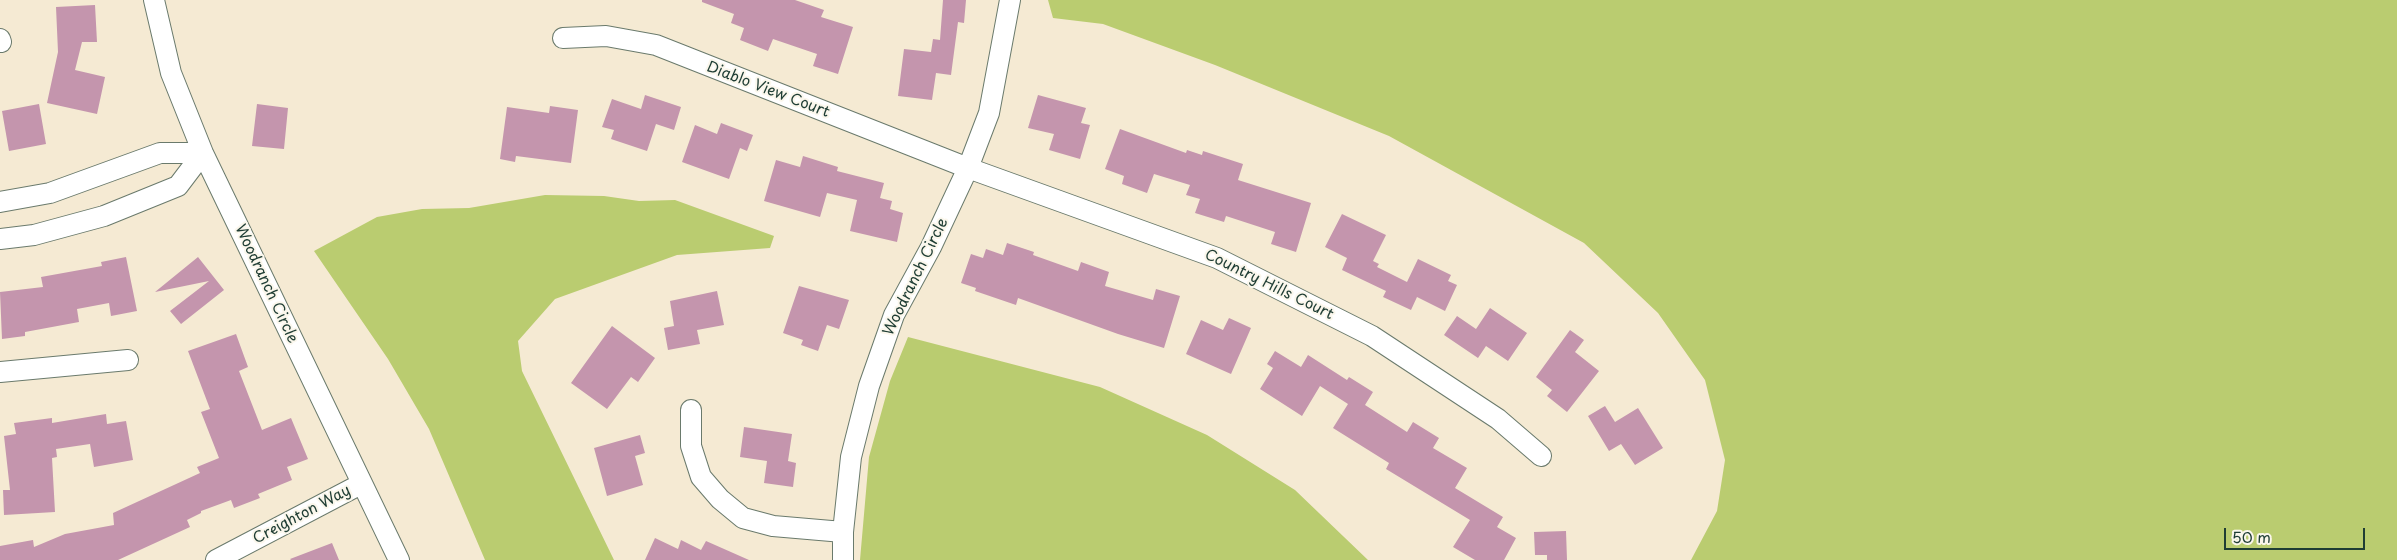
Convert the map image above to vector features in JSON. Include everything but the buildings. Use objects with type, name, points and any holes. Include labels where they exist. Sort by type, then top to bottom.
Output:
[{"type":"street","name":"Woodranch Circle","points":[[154,0],[171,74],[203,152],[399,560]]},
{"type":"street","name":"Woodranch Circle","points":[[843,560],[842,532],[851,457],[869,386],[894,315],[930,248],[968,168],[989,113],[1010,0]]},
{"type":"street","name":"Diablo View Court","points":[[563,38],[606,36],[656,45],[968,168]]},
{"type":"street","points":[[0,202],[50,193],[160,153],[203,152]]},
{"type":"street","points":[[0,239],[34,235],[104,216],[178,186],[203,152]]},
{"type":"street","name":"Country Hills Court","points":[[968,168],[1216,258],[1364,331],[1498,419],[1542,456]]},
{"type":"street","points":[[0,372],[128,360]]},
{"type":"street","points":[[691,410],[691,446],[701,477],[720,499],[743,518],[773,526],[842,532]]},
{"type":"street","name":"Creighton Way","points":[[216,560],[361,484]]},
{"type":"green space","points":[[1048,0],[2397,0],[2397,560],[1691,560],[1717,511],[1725,460],[1705,380],[1658,313],[1584,243],[1389,136],[1215,65],[1103,24],[1053,18]]},
{"type":"green space","points":[[545,195],[604,196],[639,201],[675,200],[774,236],[770,248],[677,255],[555,299],[518,341],[522,371],[614,560],[485,560],[429,429],[388,359],[314,251],[377,217],[422,209],[469,208]]},
{"type":"green space","points":[[908,337],[1100,387],[1207,435],[1295,490],[1368,560],[860,560],[869,457],[890,381]]}]
